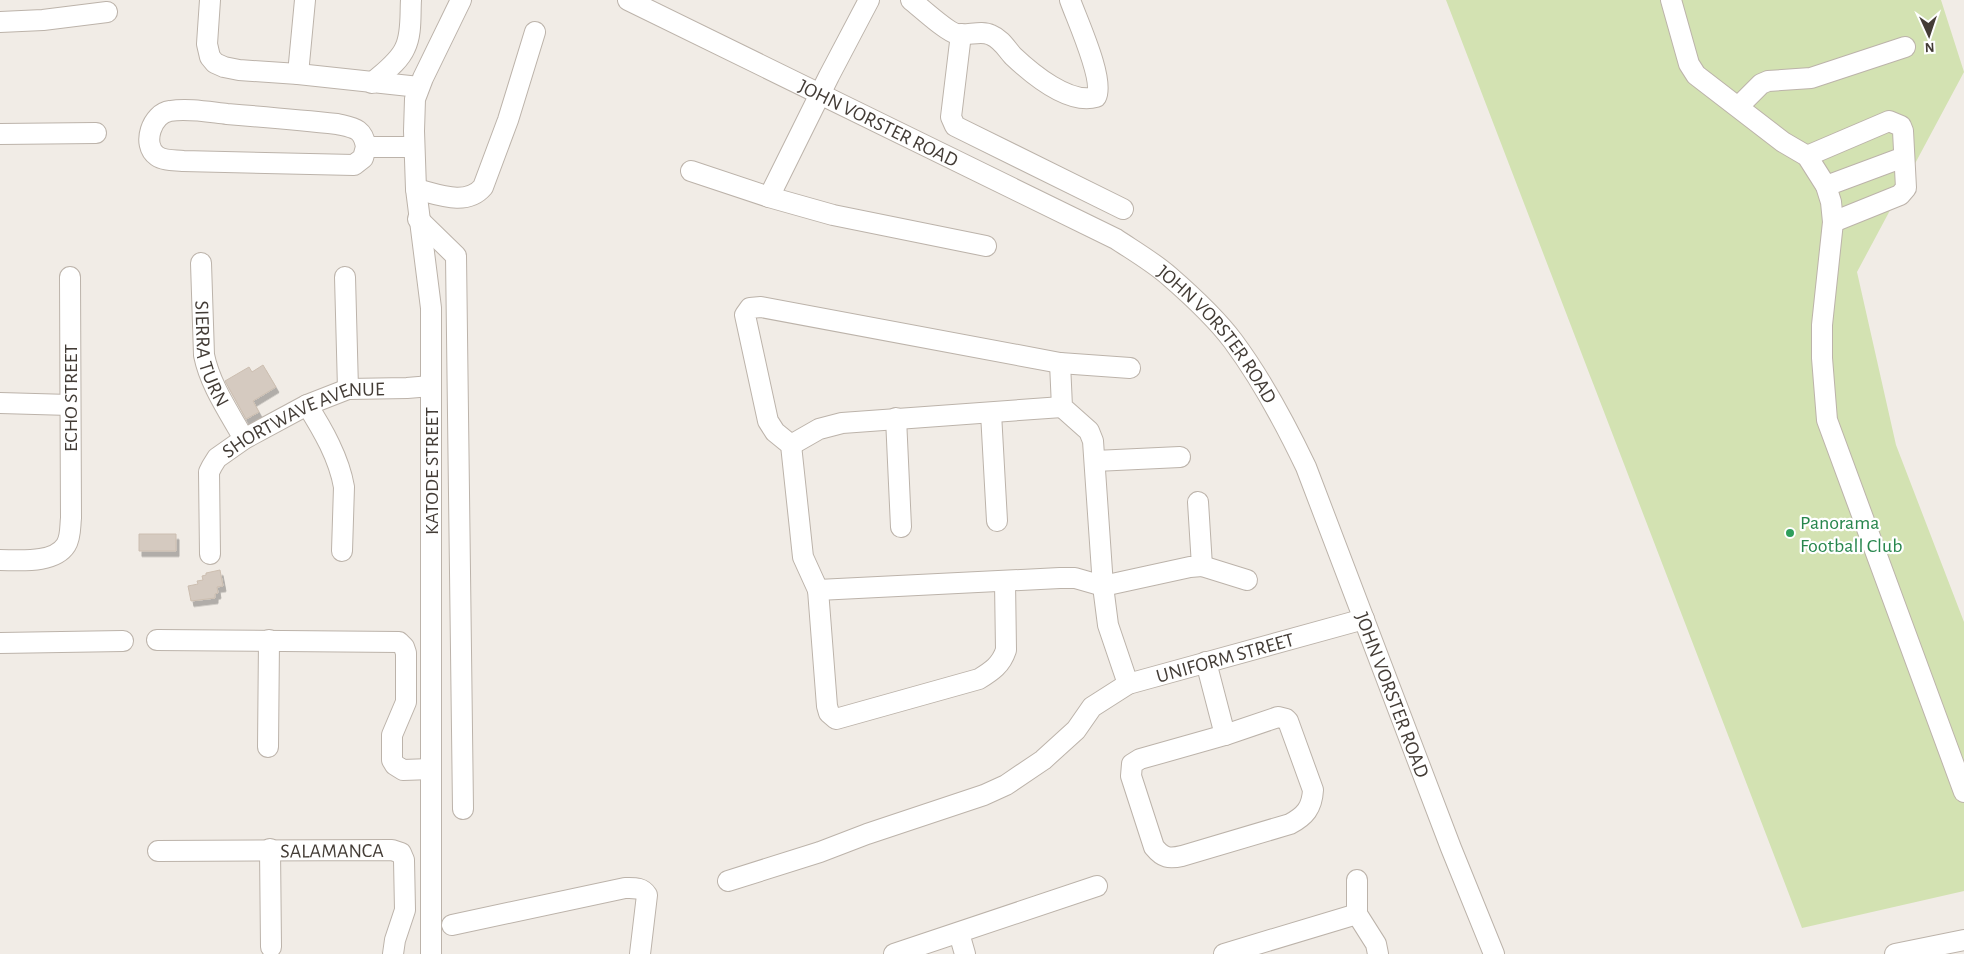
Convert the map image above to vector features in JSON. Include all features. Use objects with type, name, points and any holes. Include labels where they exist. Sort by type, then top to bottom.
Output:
[{"type":"street","points":[[210,0],[207,44],[210,57],[215,63],[224,67],[420,87]]},
{"type":"street","points":[[298,74],[305,0]]},
{"type":"street","points":[[372,83],[394,63],[405,49],[408,39],[411,0]]},
{"type":"street","name":"KATODE STREET","points":[[431,954],[430,292],[418,219],[414,113],[420,87],[462,0]]},
{"type":"street","name":"JOHN VORSTER ROAD","points":[[628,0],[1116,239],[1168,276],[1202,307],[1233,341],[1282,418],[1306,467],[1457,864],[1494,954]]},
{"type":"street","points":[[911,0],[955,34],[990,34],[998,39],[1033,72],[1060,92],[1089,99],[1096,97],[1098,92],[1097,74],[1070,0]]},
{"type":"street","points":[[1671,0],[1689,64],[1696,75],[1739,106],[1783,142],[1807,156],[1826,186],[1831,202],[1832,222],[1822,325],[1822,358],[1827,420],[1964,792]]},
{"type":"street","points":[[770,197],[866,2]]},
{"type":"street","points":[[0,22],[44,20],[107,12]]},
{"type":"street","points":[[416,189],[450,198],[464,198],[477,194],[482,187],[508,120],[535,32]]},
{"type":"street","points":[[961,34],[951,117],[955,126],[1123,209]]},
{"type":"street","points":[[1739,106],[1762,84],[1768,81],[1811,78],[1906,47]]},
{"type":"street","points":[[170,110],[198,111],[337,124],[355,128],[361,132],[364,136],[366,147],[363,158],[354,165],[183,161],[157,156],[152,150],[150,138],[154,121],[159,115],[170,110]]},
{"type":"street","points":[[1807,156],[1889,121],[1901,126],[1903,131],[1906,188],[1900,195],[1832,222]]},
{"type":"street","points":[[0,134],[96,133]]},
{"type":"street","points":[[366,147],[414,146]]},
{"type":"street","points":[[1826,186],[1904,157]]},
{"type":"street","points":[[691,171],[833,215],[986,246]]},
{"type":"street","points":[[418,219],[456,256],[463,809]]},
{"type":"street","name":"SIERRA TURN","points":[[201,263],[204,354],[207,367],[244,439]]},
{"type":"street","name":"ECHO STREET","points":[[0,560],[46,558],[59,552],[66,544],[70,534],[70,277]]},
{"type":"street","points":[[345,277],[348,389]]},
{"type":"street","points":[[1005,582],[1006,650],[1002,660],[993,670],[979,680],[836,719],[829,713],[818,590],[803,557],[791,445],[775,432],[768,421],[745,316],[750,308],[762,307],[1060,363],[1130,368]]},
{"type":"street","points":[[1060,363],[1062,407],[1089,431],[1093,441],[1103,586],[1108,625],[1128,684]]},
{"type":"street","name":"SHORTWAVE AVENUE","points":[[210,554],[210,472],[217,458],[244,439],[307,405],[348,389],[431,386]]},
{"type":"street","points":[[0,403],[70,404]]},
{"type":"street","points":[[307,405],[336,458],[342,476],[344,487],[342,551]]},
{"type":"street","points":[[791,445],[830,425],[896,418],[1062,407]]},
{"type":"street","points":[[991,413],[997,521]]},
{"type":"street","points":[[896,418],[901,528]]},
{"type":"street","points":[[1095,461],[1180,457]]},
{"type":"street","points":[[1198,502],[1202,566]]},
{"type":"street","points":[[818,590],[1075,578],[1103,586],[1202,566],[1247,580]]},
{"type":"street","name":"UNIFORM STREET","points":[[728,882],[984,795],[1006,785],[1043,760],[1076,730],[1092,706],[1128,684],[1364,619]]},
{"type":"street","points":[[157,640],[396,641],[402,643],[406,653],[406,702],[392,735],[392,760],[395,765],[403,770],[462,760]]},
{"type":"street","points":[[268,748],[269,640]]},
{"type":"street","points":[[0,643],[123,641]]},
{"type":"street","points":[[1206,662],[1225,735]]},
{"type":"street","points":[[1278,717],[1286,718],[1313,790],[1312,800],[1308,809],[1303,816],[1290,824],[1182,856],[1164,857],[1154,847],[1131,776],[1132,764],[1225,735],[1278,717]]},
{"type":"street","points":[[270,849],[272,946]]},
{"type":"street","name":"SALAMANCA","points":[[158,851],[270,849],[392,850],[401,853],[404,860],[405,910],[394,942],[393,954]]},
{"type":"street","points":[[1356,880],[1357,914],[1376,944],[1378,954]]},
{"type":"street","points":[[894,954],[1097,886]]},
{"type":"street","points":[[452,925],[625,888],[639,888],[648,895],[640,954]]},
{"type":"street","points":[[1224,954],[1357,914]]},
{"type":"street","points":[[959,933],[965,954]]},
{"type":"street","points":[[1895,954],[1964,940]]},
{"type":"green space","name":"Panorama Football Club","points":[[1446,0],[1941,0],[1964,72],[1857,272],[1896,445],[1964,622],[1964,891],[1802,928]]},
{"type":"building","points":[[263,365],[276,387],[253,401],[259,412],[246,419],[225,381],[249,367],[252,372]]},
{"type":"building","points":[[139,534],[176,534],[176,551],[139,551]]},
{"type":"building","points":[[220,570],[223,586],[217,587],[218,593],[215,594],[215,598],[191,601],[188,586],[198,584],[197,581],[203,580],[202,576],[206,575],[206,573]]},
{"type":"place","name":"Panorama Football Club","points":[[1790,533]]}]
